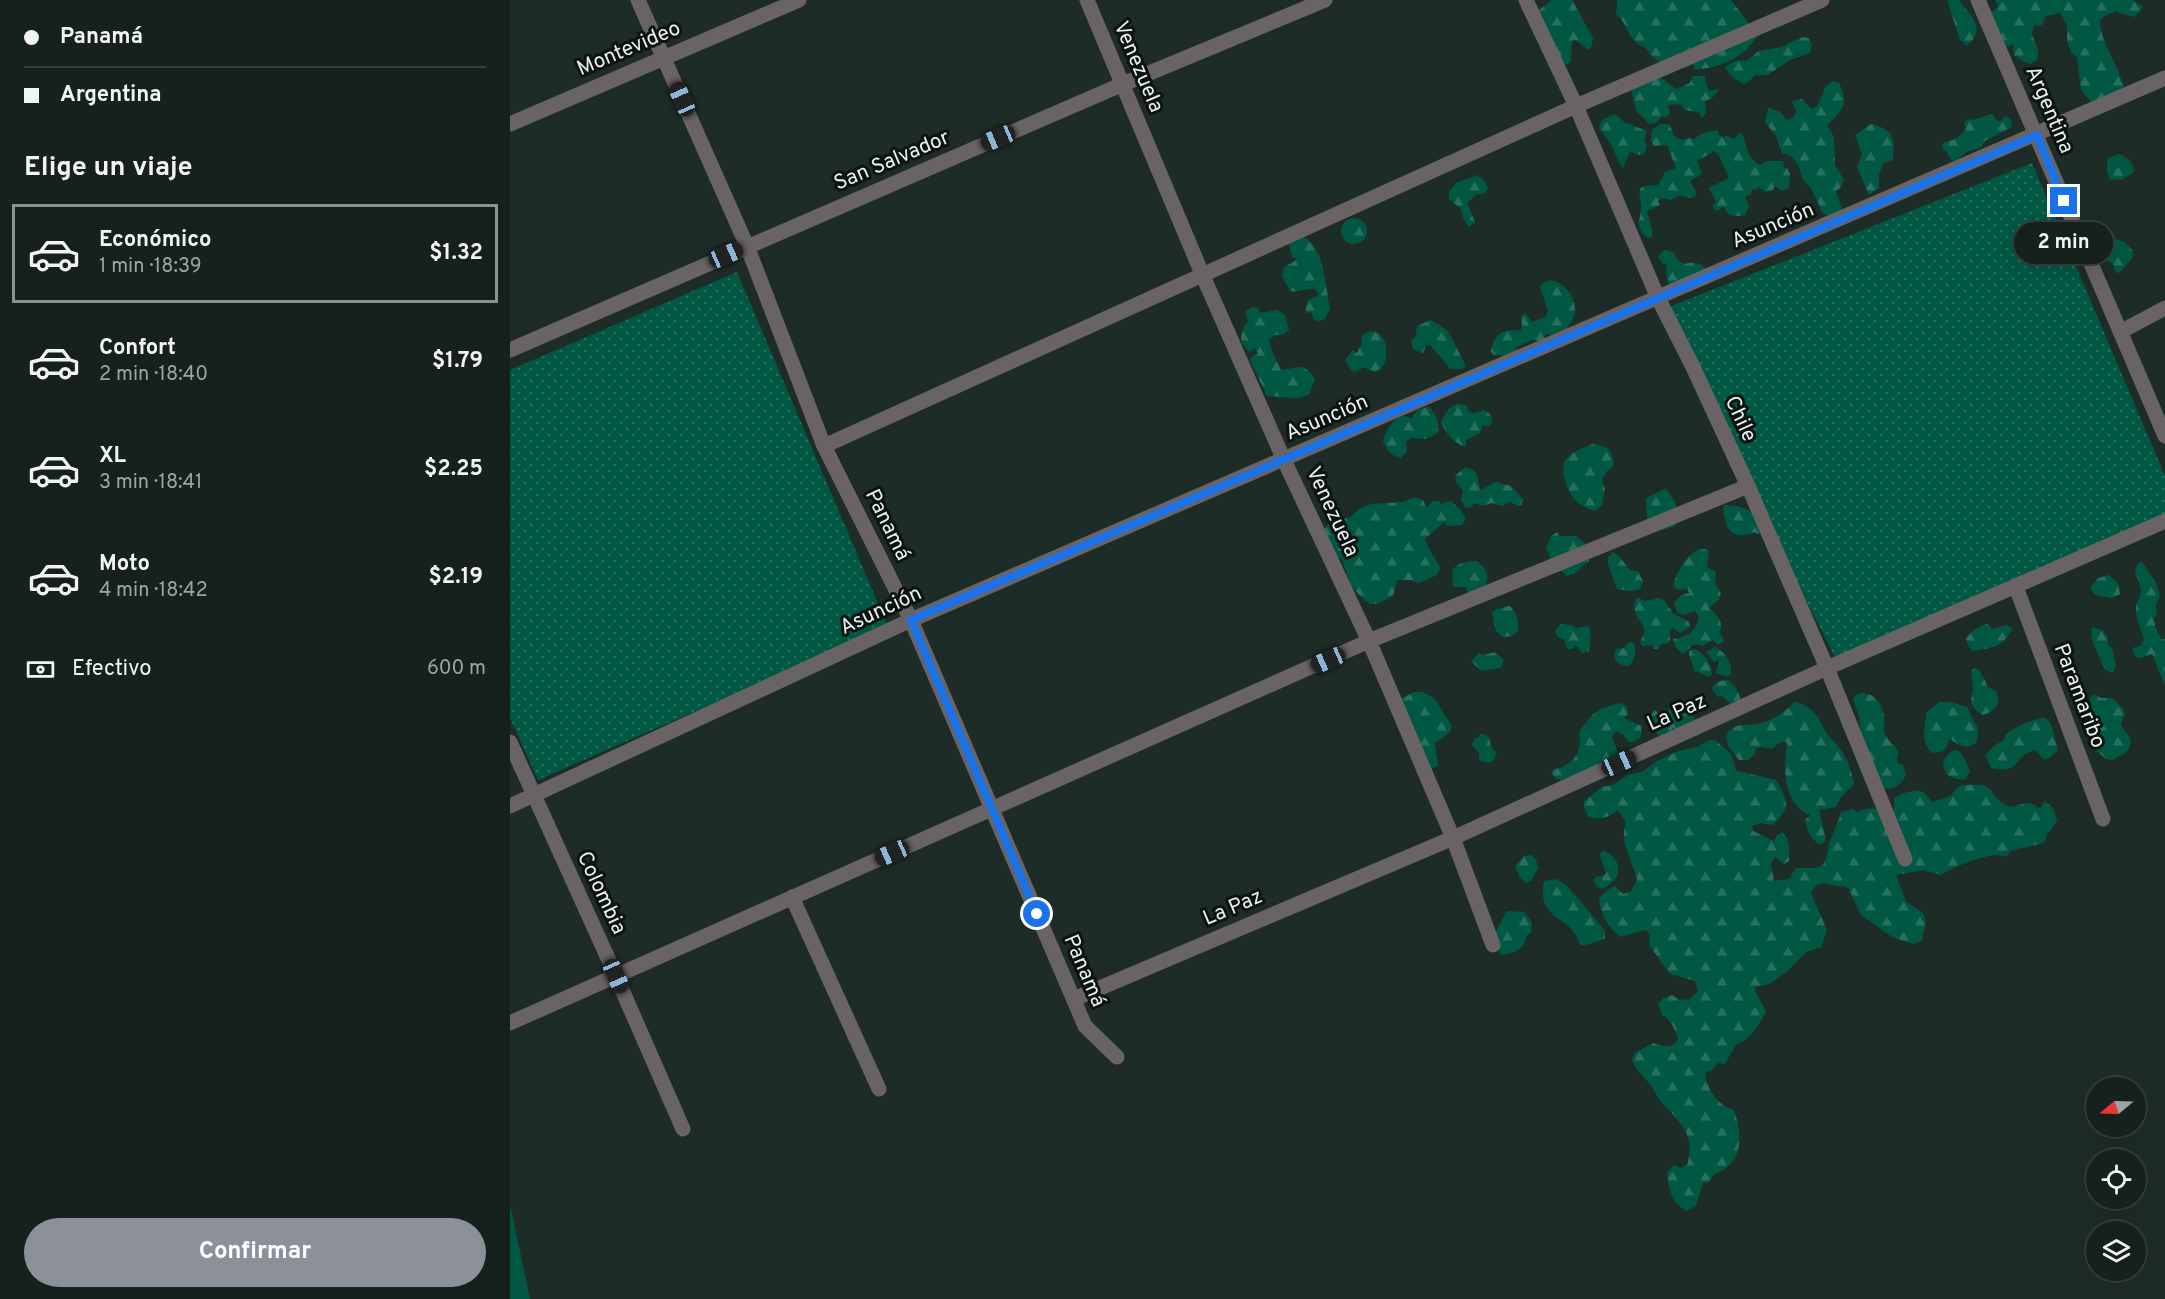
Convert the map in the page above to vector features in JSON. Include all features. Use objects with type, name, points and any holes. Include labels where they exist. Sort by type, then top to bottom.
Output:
[{"type":"street","name":"Panamá","points":[[638,0],[747,246],[824,446],[911,620],[1074,999],[1089,1032],[1117,1057]]},
{"type":"street","name":"Montevideo","points":[[510,124],[799,0]]},
{"type":"street","name":"Venezuela","points":[[1087,0],[1203,276],[1284,460],[1370,641],[1453,838],[1493,945]]},
{"type":"street","name":"San Salvador","points":[[510,350],[1123,84],[1325,0]]},
{"type":"street","name":"Chile","points":[[1526,0],[1576,106],[1658,298],[1748,486],[1827,668],[1905,859]]},
{"type":"street","points":[[824,446],[1576,106],[1822,0]]},
{"type":"street","name":"Argentina","points":[[1978,0],[2165,436]]},
{"type":"street","name":"Asunción","points":[[510,806],[911,620],[2165,78]]},
{"type":"street","points":[[2120,332],[2165,308]]},
{"type":"street","points":[[510,1023],[1370,641],[1748,486]]},
{"type":"street","name":"La Paz","points":[[1074,999],[1453,838],[1827,668],[2165,522]]},
{"type":"street","name":"Paramaribo","points":[[2016,588],[2103,819]]},
{"type":"street","name":"Colombia","points":[[510,742],[683,1129]]},
{"type":"street","points":[[792,897],[879,1089]]},
{"type":"green space","points":[[1552,0],[1572,0],[1593,38],[1588,50],[1576,40],[1572,41],[1571,62],[1561,67],[1536,38],[1529,18]]},
{"type":"green space","points":[[1617,0],[1731,0],[1758,36],[1748,48],[1725,63],[1700,69],[1694,69],[1693,64],[1681,68],[1674,67],[1654,58],[1646,48],[1631,37],[1616,14]]},
{"type":"green space","points":[[1947,0],[1959,0],[1973,18],[1977,28],[1976,34],[1967,46],[1960,40]]},
{"type":"green space","points":[[1995,0],[2133,0],[2143,7],[2135,17],[2116,11],[2103,17],[2100,21],[2104,39],[2124,89],[2092,103],[2081,90],[2077,57],[2072,54],[2067,42],[2067,26],[2060,13],[2046,16],[2040,26],[2034,25],[2032,34],[2038,50],[2037,60],[2031,64],[2024,62],[2014,55],[2013,44],[2008,47],[2005,45],[1990,15],[1998,6]]},
{"type":"green space","points":[[1802,37],[1809,38],[1812,45],[1810,53],[1790,60],[1768,75],[1756,75],[1745,84],[1729,73],[1725,67],[1737,60],[1746,61],[1759,51],[1781,47]]},
{"type":"green space","points":[[1654,73],[1676,89],[1690,83],[1693,76],[1706,76],[1709,91],[1719,90],[1711,99],[1705,101],[1706,112],[1702,118],[1700,113],[1685,110],[1680,104],[1668,105],[1670,113],[1666,118],[1662,116],[1657,122],[1650,124],[1636,111],[1631,88]]},
{"type":"green space","points":[[1833,81],[1839,83],[1844,102],[1843,107],[1827,125],[1834,137],[1835,165],[1844,180],[1836,191],[1842,210],[1831,218],[1822,212],[1811,188],[1803,180],[1798,165],[1791,156],[1782,153],[1776,136],[1765,122],[1768,108],[1779,111],[1787,120],[1793,118],[1796,112],[1792,101],[1802,99],[1812,109],[1817,106],[1826,86]]},
{"type":"green space","points":[[1615,114],[1624,122],[1647,131],[1644,141],[1647,144],[1645,153],[1639,155],[1630,152],[1623,168],[1599,127],[1602,120]]},
{"type":"green space","points":[[1993,114],[1996,120],[2001,121],[2005,116],[2011,119],[2012,127],[1983,142],[1981,148],[1968,151],[1955,161],[1951,160],[1947,152],[1943,150],[1944,142],[1962,133],[1966,128],[1964,123],[1968,119],[1973,120]]},
{"type":"green space","points":[[1660,124],[1669,124],[1675,137],[1682,140],[1694,139],[1711,131],[1718,131],[1723,137],[1734,139],[1739,133],[1742,134],[1749,154],[1755,162],[1760,165],[1766,161],[1784,161],[1783,167],[1787,168],[1790,174],[1789,188],[1782,191],[1775,186],[1773,190],[1766,192],[1758,187],[1756,190],[1752,189],[1751,194],[1745,197],[1749,206],[1745,215],[1732,216],[1724,207],[1716,211],[1712,206],[1716,202],[1709,188],[1729,178],[1718,154],[1714,151],[1697,161],[1702,174],[1690,181],[1696,192],[1695,197],[1679,195],[1671,200],[1662,198],[1658,201],[1660,205],[1647,211],[1652,229],[1652,237],[1648,238],[1639,226],[1640,189],[1643,186],[1658,185],[1665,172],[1676,168],[1667,145],[1654,146],[1651,141],[1652,130]]},
{"type":"green space","points":[[1871,124],[1889,132],[1893,140],[1894,152],[1893,160],[1883,163],[1879,175],[1879,188],[1869,195],[1857,167],[1862,154],[1855,135]]},
{"type":"green space","points":[[2119,154],[2130,160],[2134,172],[2123,179],[2111,180],[2107,173],[2107,159]]},
{"type":"green space","points":[[2032,163],[2165,476],[2165,514],[1836,659],[1659,311]]},
{"type":"green space","points":[[1477,175],[1483,179],[1488,188],[1485,193],[1476,195],[1467,203],[1475,222],[1469,227],[1463,218],[1461,209],[1449,199],[1449,192],[1456,183]]},
{"type":"green space","points":[[1354,218],[1363,222],[1367,231],[1363,240],[1354,244],[1345,240],[1341,231],[1345,222]]},
{"type":"green space","points":[[2112,232],[2116,239],[2125,242],[2133,251],[2132,259],[2119,273],[2115,272],[2113,264],[2103,259],[2100,251],[2102,247],[2107,246],[2109,234]]},
{"type":"green space","points":[[1301,235],[1315,249],[1323,268],[1330,309],[1325,319],[1319,321],[1314,320],[1311,312],[1305,313],[1308,300],[1317,296],[1315,289],[1290,291],[1282,276],[1284,267],[1296,258],[1292,257],[1289,243]]},
{"type":"green space","points":[[1666,250],[1675,253],[1676,258],[1683,264],[1696,263],[1702,265],[1707,271],[1669,285],[1666,274],[1667,265],[1662,263],[1658,257]]},
{"type":"green space","points":[[737,272],[888,627],[538,780],[510,718],[510,370]]},
{"type":"green space","points":[[1550,280],[1561,284],[1573,298],[1575,310],[1573,319],[1561,336],[1546,334],[1543,342],[1533,340],[1517,347],[1510,354],[1494,355],[1491,352],[1496,337],[1509,330],[1520,331],[1521,316],[1526,313],[1531,322],[1545,317],[1548,311],[1540,286]]},
{"type":"green space","points":[[1252,307],[1258,308],[1260,313],[1277,310],[1285,315],[1289,330],[1269,340],[1273,354],[1281,370],[1300,367],[1311,373],[1315,379],[1309,394],[1294,398],[1267,396],[1250,360],[1252,356],[1258,354],[1255,348],[1250,352],[1246,348],[1241,337],[1248,321],[1245,312]]},
{"type":"green space","points":[[1431,320],[1448,331],[1466,366],[1462,369],[1450,369],[1430,345],[1426,346],[1423,353],[1413,349],[1411,342],[1416,335],[1417,326]]},
{"type":"green space","points":[[1371,331],[1377,333],[1385,342],[1386,356],[1381,369],[1375,372],[1363,367],[1356,372],[1351,370],[1345,360],[1353,350],[1357,353],[1362,335]]},
{"type":"green space","points":[[1458,404],[1466,405],[1469,412],[1484,410],[1492,418],[1490,426],[1483,426],[1480,433],[1466,440],[1466,447],[1451,437],[1441,421],[1450,407]]},
{"type":"green space","points":[[1429,407],[1437,419],[1438,433],[1426,439],[1411,438],[1406,442],[1407,452],[1400,458],[1391,454],[1383,441],[1393,421],[1402,416],[1412,419],[1418,410]]},
{"type":"green space","points":[[1592,444],[1603,446],[1613,456],[1613,467],[1607,471],[1602,480],[1605,489],[1602,505],[1595,511],[1574,499],[1566,485],[1563,473],[1564,462],[1567,458]]},
{"type":"green space","points":[[1465,467],[1476,473],[1481,490],[1496,482],[1511,486],[1523,499],[1521,505],[1510,502],[1502,506],[1492,503],[1483,506],[1474,503],[1470,508],[1465,507],[1461,500],[1463,491],[1457,484],[1455,476]]},
{"type":"green space","points":[[1665,489],[1676,504],[1677,522],[1673,527],[1656,531],[1647,524],[1646,498]]},
{"type":"green space","points":[[1414,497],[1423,500],[1426,506],[1429,506],[1432,501],[1439,501],[1441,504],[1451,501],[1466,519],[1462,525],[1447,526],[1445,521],[1425,539],[1440,568],[1437,575],[1419,583],[1411,580],[1397,580],[1393,596],[1376,604],[1370,604],[1351,586],[1342,559],[1325,552],[1319,534],[1331,522],[1351,517],[1362,507],[1402,502]]},
{"type":"green space","points":[[1725,505],[1741,507],[1754,513],[1762,533],[1741,535],[1731,532],[1724,515]]},
{"type":"green space","points":[[1557,532],[1560,536],[1576,536],[1587,545],[1589,561],[1579,571],[1567,576],[1552,561],[1546,548],[1551,536]]},
{"type":"green space","points":[[1699,549],[1709,551],[1707,567],[1716,572],[1715,584],[1721,593],[1719,599],[1709,608],[1719,619],[1720,633],[1724,641],[1718,645],[1713,640],[1702,646],[1694,644],[1683,654],[1675,647],[1673,639],[1689,633],[1695,627],[1699,617],[1695,611],[1683,615],[1678,613],[1674,603],[1681,595],[1689,593],[1687,589],[1678,590],[1673,586],[1682,565]]},
{"type":"green space","points":[[1613,552],[1630,570],[1638,572],[1643,581],[1640,589],[1630,591],[1617,589],[1608,564],[1608,558]]},
{"type":"green space","points":[[1477,561],[1487,572],[1488,579],[1485,587],[1469,594],[1465,587],[1453,587],[1452,570],[1463,562]]},
{"type":"green space","points":[[2141,561],[2155,581],[2160,595],[2156,605],[2157,616],[2154,620],[2159,634],[2162,639],[2165,639],[2165,685],[2152,654],[2139,658],[2136,657],[2132,648],[2140,646],[2144,640],[2136,612],[2141,592],[2135,572]]},
{"type":"green space","points":[[2109,575],[2118,583],[2120,594],[2112,598],[2095,595],[2090,588],[2098,578]]},
{"type":"green space","points":[[1636,598],[1644,601],[1659,598],[1664,600],[1673,613],[1689,622],[1690,627],[1680,633],[1673,628],[1670,630],[1670,641],[1667,644],[1661,644],[1658,649],[1653,649],[1652,645],[1642,646],[1640,643],[1645,630],[1636,615]]},
{"type":"green space","points":[[1510,606],[1517,617],[1518,631],[1512,636],[1503,637],[1496,631],[1492,613],[1496,609]]},
{"type":"green space","points":[[1561,624],[1573,625],[1575,628],[1589,626],[1591,637],[1589,651],[1582,653],[1576,645],[1573,649],[1568,649],[1555,630]]},
{"type":"green space","points":[[1987,624],[1993,629],[2007,625],[2012,629],[2005,640],[2000,643],[1990,648],[1972,651],[1966,638],[1974,630]]},
{"type":"green space","points":[[2092,627],[2103,631],[2108,638],[2108,645],[2112,648],[2116,666],[2113,673],[2106,670],[2099,658],[2091,637]]},
{"type":"green space","points":[[1629,642],[1634,643],[1634,658],[1629,666],[1622,665],[1614,657],[1616,649],[1624,648]]},
{"type":"green space","points":[[1715,647],[1728,658],[1731,675],[1716,673],[1719,660],[1714,662],[1706,652]]},
{"type":"green space","points":[[1694,649],[1709,662],[1712,674],[1709,677],[1695,671],[1689,655],[1689,651]]},
{"type":"green space","points":[[1495,652],[1503,659],[1500,668],[1481,671],[1471,661],[1479,653],[1484,655]]},
{"type":"green space","points":[[1975,668],[1980,671],[1988,687],[1996,691],[1998,700],[1991,711],[1983,715],[1975,709],[1972,703],[1971,671]]},
{"type":"green space","points":[[1727,680],[1739,695],[1740,702],[1733,706],[1722,696],[1718,697],[1712,689],[1716,683]]},
{"type":"green space","points":[[1414,692],[1422,692],[1434,698],[1452,726],[1449,733],[1435,743],[1438,766],[1431,769],[1399,700]]},
{"type":"green space","points":[[1862,693],[1874,697],[1881,706],[1885,734],[1899,753],[1898,763],[1903,765],[1906,775],[1894,788],[1882,788],[1861,737],[1859,716],[1853,699],[1855,695]]},
{"type":"green space","points":[[2094,694],[2101,698],[2113,698],[2125,714],[2121,723],[2131,743],[2126,753],[2112,760],[2106,759],[2094,749],[2092,737],[2080,719],[2082,708],[2089,703]]},
{"type":"green space","points":[[1685,700],[1698,724],[1698,736],[1681,734],[1673,728],[1670,733],[1660,738],[1650,716],[1655,710],[1659,714],[1667,712],[1671,705]]},
{"type":"green space","points":[[1795,702],[1811,709],[1818,718],[1846,759],[1854,784],[1842,796],[1836,807],[1819,810],[1826,840],[1821,845],[1812,838],[1807,828],[1805,820],[1810,815],[1794,803],[1790,794],[1785,775],[1787,744],[1785,741],[1772,749],[1756,748],[1754,755],[1748,760],[1739,760],[1728,746],[1726,734],[1734,728],[1767,721],[1782,713]]},
{"type":"green space","points":[[1939,702],[1950,702],[1967,707],[1978,729],[1977,742],[1964,746],[1950,739],[1944,751],[1932,753],[1925,739],[1926,713]]},
{"type":"green space","points":[[1622,703],[1627,707],[1628,714],[1624,718],[1641,726],[1639,738],[1628,742],[1623,734],[1616,731],[1612,737],[1618,753],[1612,762],[1570,781],[1565,778],[1561,781],[1554,777],[1551,771],[1569,763],[1576,756],[1580,743],[1579,733],[1592,715],[1606,707]]},
{"type":"green space","points":[[2044,718],[2052,727],[2058,750],[2051,757],[2044,760],[2035,750],[2028,752],[2013,767],[1991,768],[1985,755],[2004,740],[2006,734],[2033,720]]},
{"type":"green space","points":[[1480,734],[1489,737],[1491,747],[1497,753],[1493,761],[1488,763],[1479,760],[1479,753],[1472,745],[1474,739]]},
{"type":"green space","points":[[1709,740],[1715,740],[1730,753],[1737,771],[1776,780],[1783,794],[1786,804],[1783,814],[1772,825],[1761,823],[1752,826],[1753,831],[1774,841],[1782,832],[1787,838],[1789,861],[1784,864],[1775,857],[1771,864],[1774,881],[1789,879],[1796,868],[1814,868],[1823,865],[1841,812],[1853,809],[1857,812],[1873,808],[1888,814],[1894,810],[1894,798],[1912,791],[1923,792],[1933,802],[1952,795],[1961,786],[1984,786],[1989,788],[2002,803],[2009,806],[2027,803],[2041,808],[2044,802],[2054,809],[2057,821],[2047,834],[2044,843],[2010,851],[2007,857],[1992,855],[1960,865],[1941,875],[1924,870],[1896,875],[1906,902],[1923,913],[1926,921],[1922,941],[1913,944],[1892,937],[1861,915],[1849,889],[1845,886],[1822,883],[1815,887],[1811,893],[1827,930],[1821,947],[1806,952],[1789,970],[1769,984],[1755,987],[1766,1012],[1750,1036],[1736,1044],[1725,1064],[1717,1063],[1712,1070],[1705,1073],[1714,1096],[1723,1105],[1734,1110],[1739,1133],[1738,1149],[1732,1162],[1715,1174],[1709,1182],[1703,1183],[1696,1206],[1686,1211],[1677,1204],[1672,1194],[1667,1172],[1674,1165],[1680,1168],[1687,1165],[1690,1145],[1688,1137],[1681,1123],[1662,1103],[1632,1060],[1635,1053],[1653,1043],[1670,1046],[1678,1039],[1670,1022],[1662,1015],[1658,1003],[1672,995],[1680,1000],[1690,999],[1698,991],[1695,981],[1670,974],[1649,945],[1650,934],[1645,930],[1620,937],[1605,920],[1599,898],[1615,886],[1623,894],[1631,891],[1637,880],[1625,842],[1625,822],[1622,815],[1618,810],[1604,818],[1588,817],[1584,801],[1602,787],[1613,785],[1628,775],[1642,772],[1657,761],[1678,751],[1697,747]]},
{"type":"green space","points":[[1956,750],[1962,754],[1970,771],[1966,779],[1952,777],[1944,769],[1945,759]]},
{"type":"green space","points":[[1602,851],[1612,856],[1619,870],[1616,878],[1604,889],[1597,887],[1593,880],[1606,873],[1600,856]]},
{"type":"green space","points":[[1532,855],[1538,868],[1531,881],[1526,883],[1520,878],[1515,866],[1524,856]]},
{"type":"green space","points":[[1556,879],[1566,885],[1577,897],[1605,931],[1605,938],[1580,945],[1570,928],[1550,912],[1543,895],[1544,881]]},
{"type":"green space","points":[[1507,911],[1524,912],[1532,923],[1531,932],[1521,948],[1501,955],[1491,940]]},
{"type":"green space","points":[[510,1204],[530,1299],[510,1299]]},
{"type":"route","points":[[1037,914],[911,620],[2037,135],[2064,201]]}]
